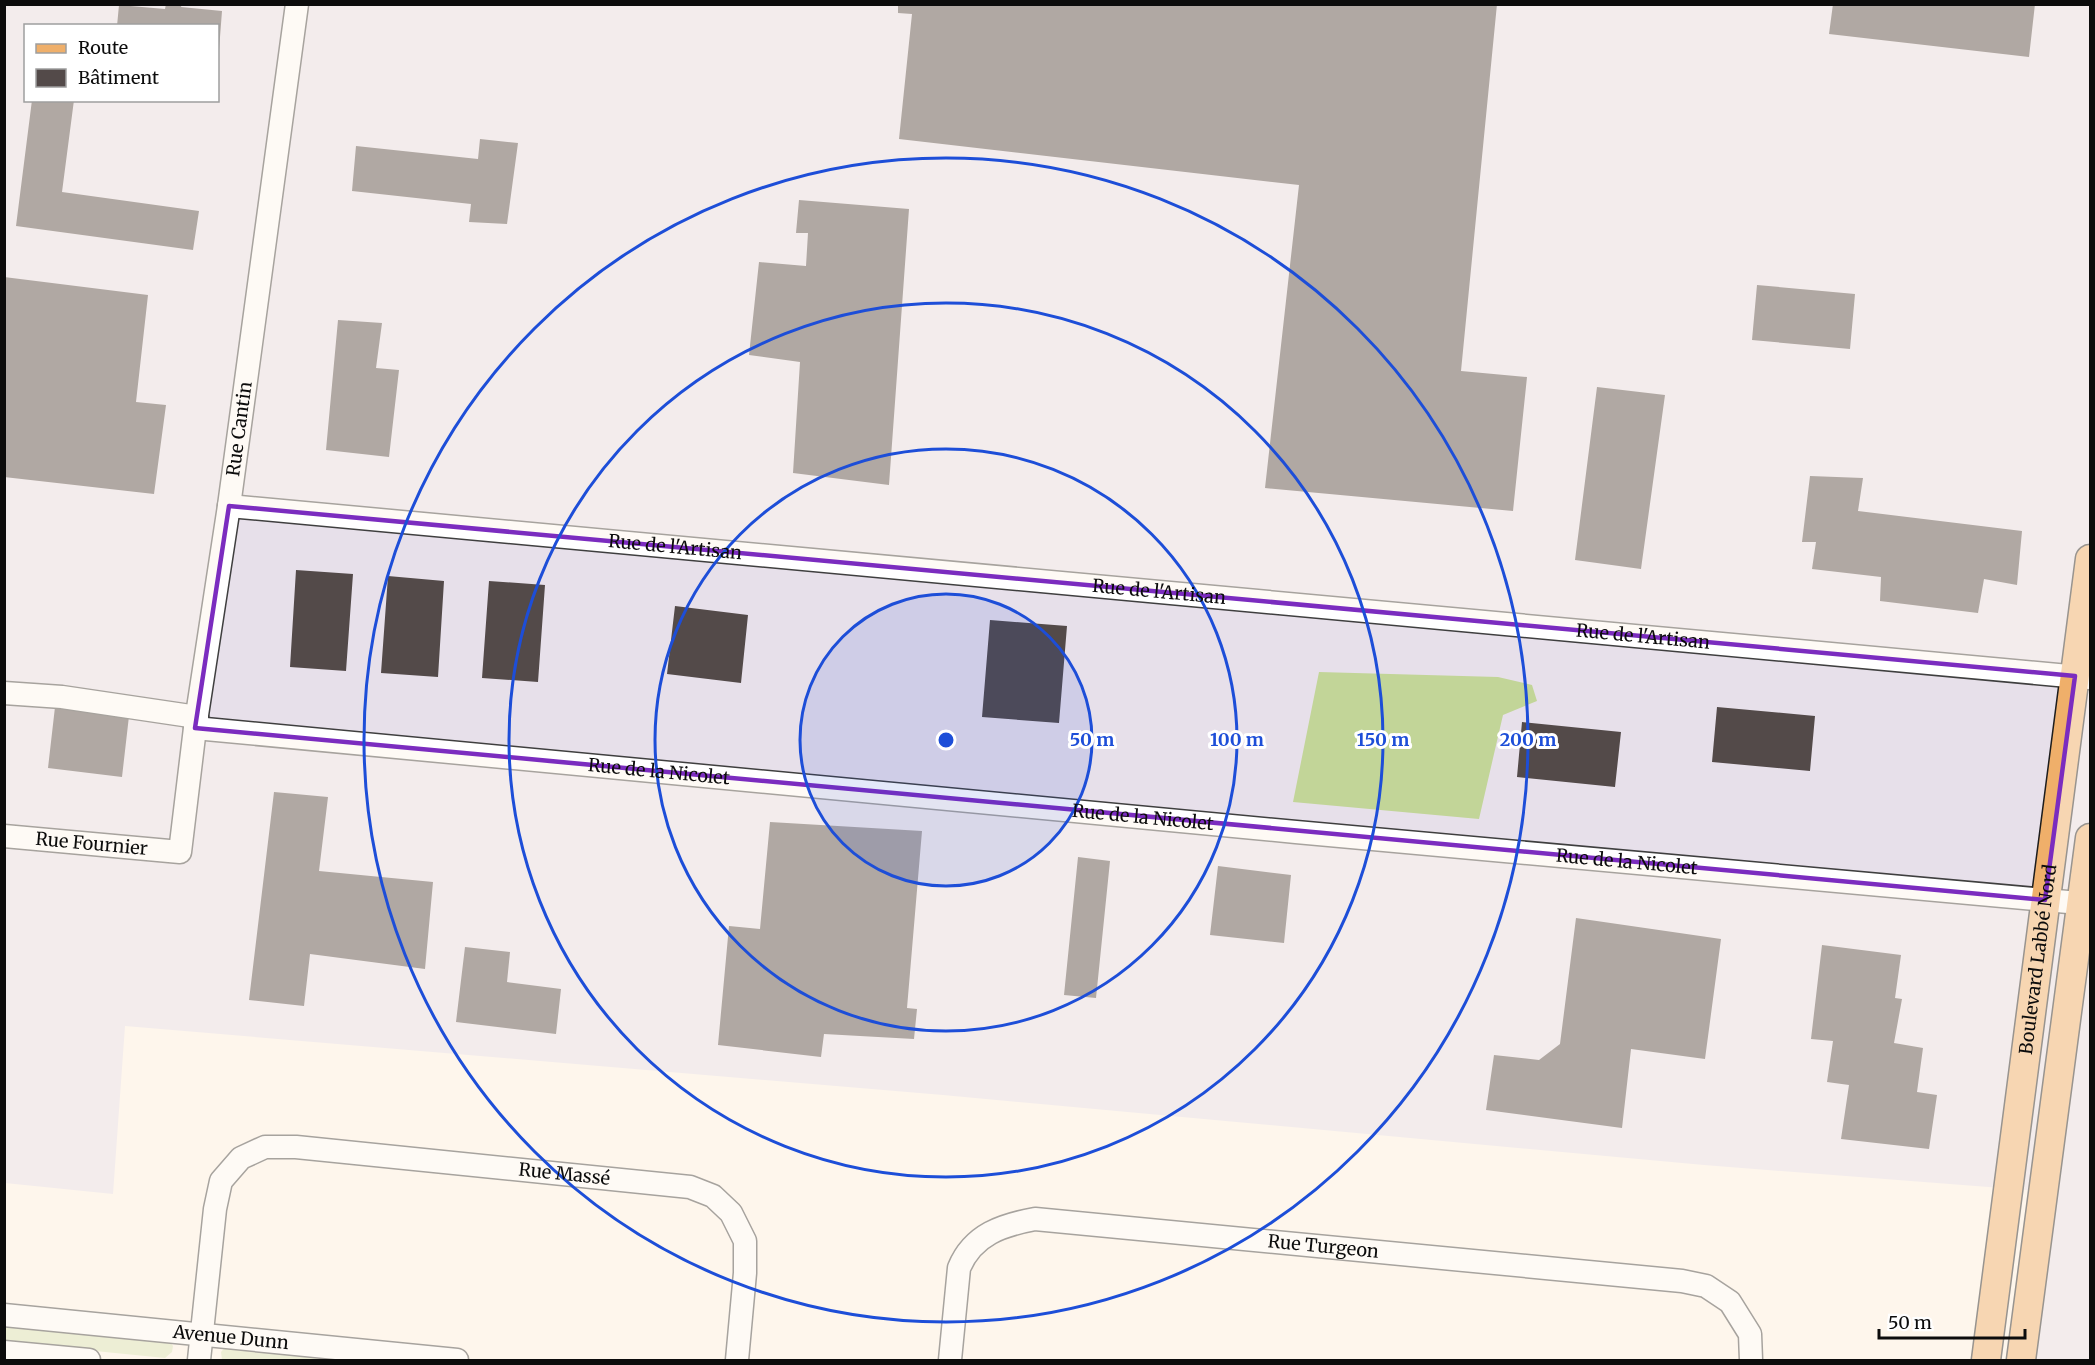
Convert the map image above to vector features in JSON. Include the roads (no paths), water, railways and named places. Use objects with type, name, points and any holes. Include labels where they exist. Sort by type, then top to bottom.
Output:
[{"type":"main road","name":"Boulevard Labbé Nord","points":[[1986,1360],[2045,900],[2083,677],[2091,559]]},
{"type":"main road","name":"Boulevard Labbé Nord","points":[[2021,1360],[2086,904],[2091,838]]},
{"type":"street","name":"Rue Cantin","points":[[180,852],[196,723],[230,506],[297,4]]},
{"type":"street","name":"Rue de l'Artisan","points":[[230,506],[2083,677]]},
{"type":"street","name":"Rue de la Nicolet","points":[[4,693],[85,700],[196,723],[2086,904]]},
{"type":"street","name":"Rue Fournier","points":[[4,836],[180,852]]},
{"type":"street","name":"Rue Massé","points":[[201,1335],[215,1209],[221,1181],[241,1158],[265,1147],[296,1148],[690,1186],[713,1196],[731,1213],[746,1241],[737,1360]]},
{"type":"street","name":"Rue Turgeon","points":[[950,1360],[959,1268],[963,1258],[975,1244],[1005,1225],[1035,1219],[1682,1281],[1706,1286],[1730,1302],[1750,1334],[1751,1360]]},
{"type":"street","name":"Avenue Dunn","points":[[4,1315],[457,1360]]},
{"type":"street","points":[[199,1360],[201,1335]]},
{"type":"street","points":[[4,1352],[89,1360]]}]
